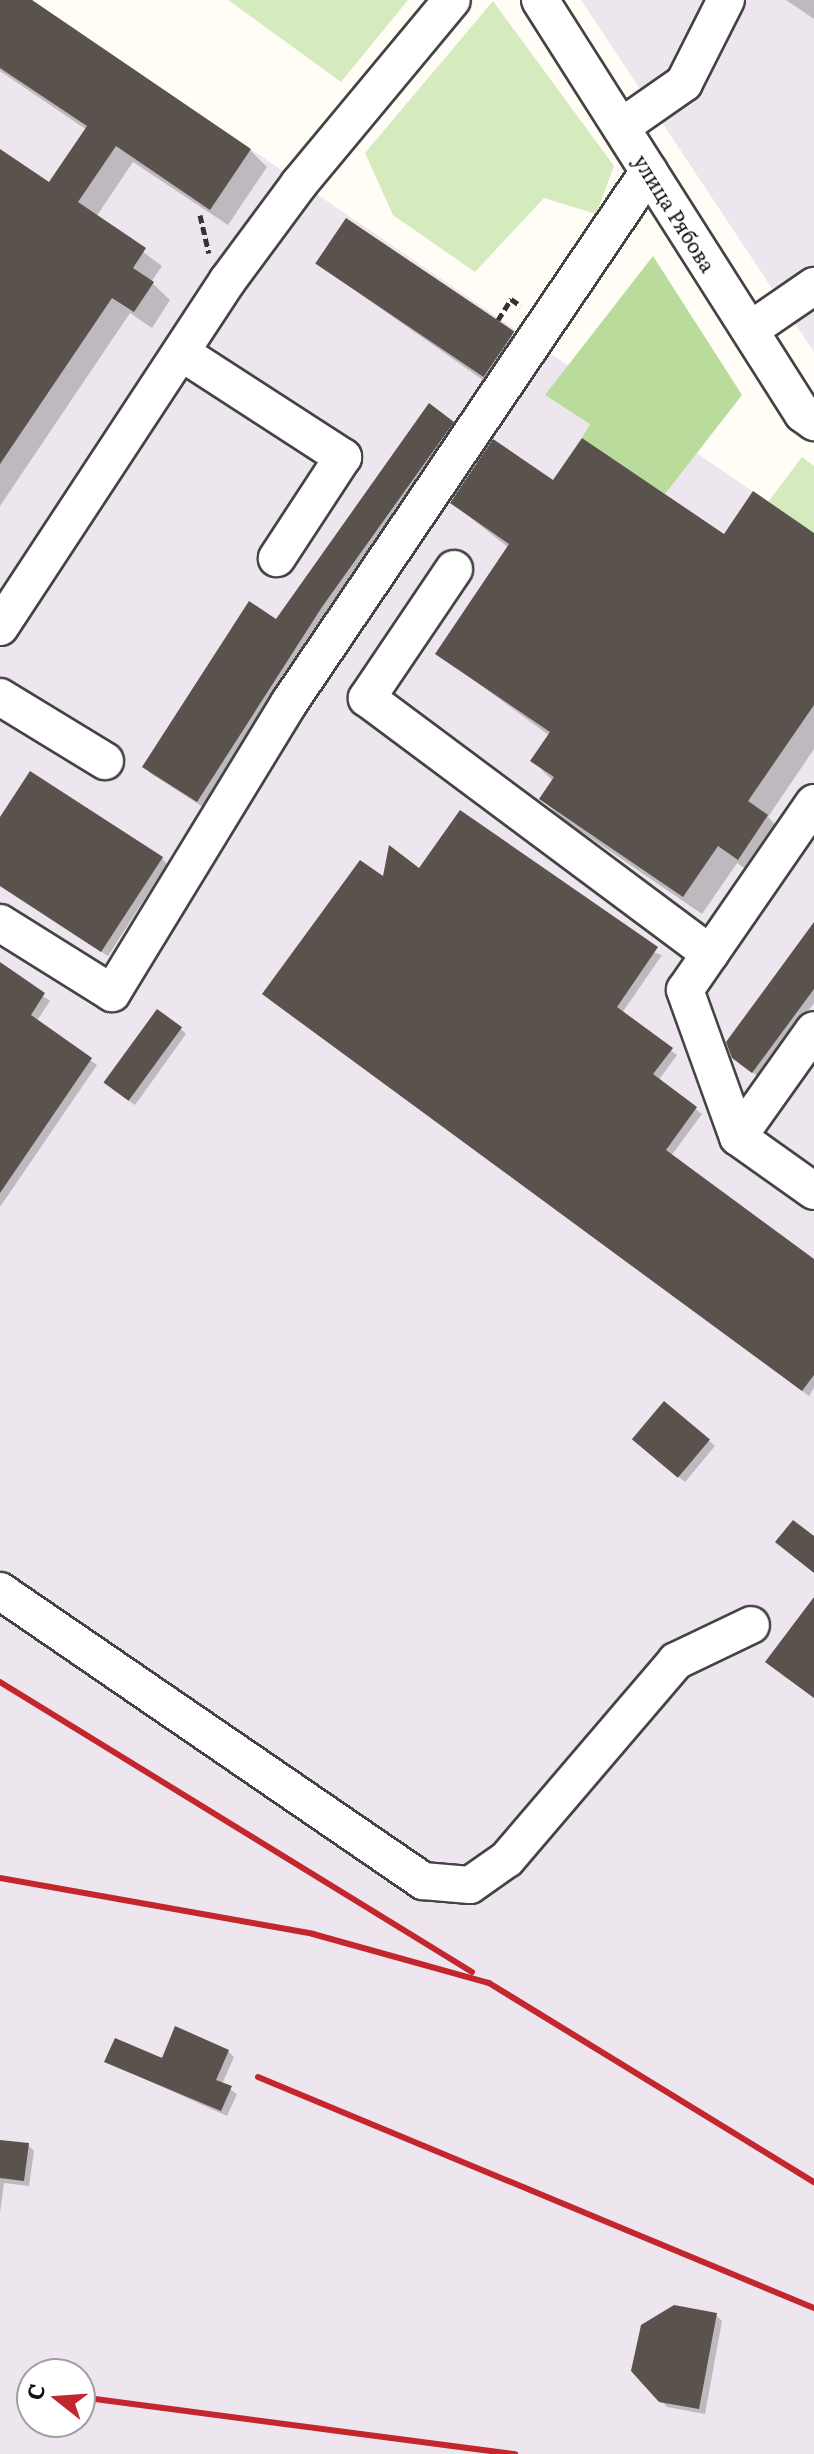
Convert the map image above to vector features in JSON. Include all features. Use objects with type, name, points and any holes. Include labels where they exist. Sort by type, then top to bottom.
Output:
[{"type":"street","points":[[0,627],[182,353],[299,184],[452,0]]},
{"type":"street","name":"улица Рябова","points":[[540,0],[803,414],[814,422]]},
{"type":"street","points":[[621,127],[684,83],[726,0]]},
{"type":"street","points":[[0,923],[112,993],[289,703],[649,171]]},
{"type":"street","points":[[750,330],[809,301]]},
{"type":"street","points":[[182,353],[343,457],[277,558]]},
{"type":"street","points":[[454,569],[367,698],[710,954]]},
{"type":"street","points":[[0,697],[105,761]]},
{"type":"street","points":[[814,803],[685,990],[738,1137],[814,1191]]},
{"type":"street","points":[[738,1137],[814,1030]]},
{"type":"street","points":[[0,1591],[423,1881],[470,1885],[507,1859],[676,1661],[751,1625]]},
{"type":"shaded area","points":[[0,0],[32,0],[814,533],[814,2454],[0,2454]]},
{"type":"shaded area","points":[[581,0],[814,0],[814,352]]},
{"type":"green space","points":[[228,0],[408,0],[341,82]]},
{"type":"green space","points":[[493,1],[614,166],[596,214],[544,198],[475,272],[393,215],[365,153]]},
{"type":"green space","points":[[653,256],[742,395],[665,494],[582,438],[590,424],[545,395]]},
{"type":"green space","points":[[802,457],[814,466],[814,533],[768,502]]},
{"type":"building","points":[[0,0],[32,0],[251,149],[210,210],[116,146],[78,202],[146,248],[133,268],[154,282],[134,312],[112,298],[0,464],[0,149],[49,182],[87,126],[0,68]]},
{"type":"building","points":[[346,218],[514,332],[484,377],[315,264]]},
{"type":"building","points":[[429,403],[454,422],[322,607],[197,802],[142,767],[249,601],[276,619]]},
{"type":"building","points":[[582,438],[724,534],[753,491],[814,533],[814,705],[748,801],[768,815],[738,860],[718,846],[683,897],[539,799],[554,777],[530,761],[550,732],[435,654],[509,544],[450,503],[493,439],[553,480]]},
{"type":"building","points":[[30,771],[163,857],[101,952],[0,886],[0,817]]},
{"type":"building","points":[[460,810],[658,947],[617,1007],[673,1048],[653,1074],[697,1107],[666,1150],[814,1259],[814,1375],[802,1391],[262,994],[360,860],[383,876],[389,845],[419,868]]},
{"type":"building","points":[[814,922],[814,989],[752,1073],[732,1058],[726,1042]]},
{"type":"building","points":[[0,962],[45,993],[31,1015],[92,1058],[0,1193]]},
{"type":"building","points":[[157,1009],[182,1027],[129,1101],[104,1083]]},
{"type":"building","points":[[664,1401],[710,1440],[678,1478],[632,1439]]},
{"type":"building","points":[[793,1520],[814,1536],[814,1573],[775,1542]]},
{"type":"building","points":[[814,1597],[814,1698],[765,1662]]},
{"type":"building","points":[[175,2026],[229,2050],[216,2080],[232,2086],[221,2111],[104,2062],[115,2038],[162,2058]]},
{"type":"building","points":[[0,2140],[29,2143],[24,2181],[0,2178]]},
{"type":"building","points":[[674,2305],[717,2313],[699,2409],[659,2402],[631,2371],[641,2325]]},
{"type":"railway","points":[[0,1682],[472,1972]]},
{"type":"railway","points":[[0,1878],[313,1934],[489,1983],[814,2182]]},
{"type":"railway","points":[[258,2077],[814,2308]]},
{"type":"railway","points":[[96,2399],[515,2454]]}]
